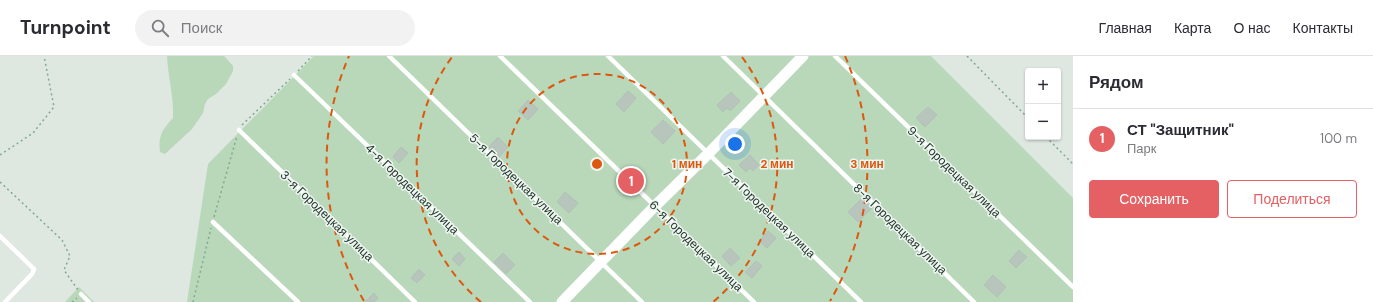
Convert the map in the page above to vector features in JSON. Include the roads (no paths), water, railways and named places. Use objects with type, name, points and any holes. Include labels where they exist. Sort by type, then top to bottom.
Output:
[{"type":"street","points":[[562,302],[803,56]]},
{"type":"lane","name":"5-я Городецкая улица","points":[[389,56],[642,302]]},
{"type":"lane","name":"6-я Городецкая улица","points":[[500,56],[754,302]]},
{"type":"lane","name":"7-я Городецкая улица","points":[[608,56],[861,302]]},
{"type":"lane","name":"8-я Городецкая улица","points":[[723,56],[974,302]]},
{"type":"lane","name":"9-я Городецкая улица","points":[[835,56],[1073,287]]},
{"type":"lane","name":"4-я Городецкая улица","points":[[294,75],[530,302]]},
{"type":"lane","name":"3-я Городецкая улица","points":[[239,130],[415,302]]},
{"type":"lane","points":[[213,222],[298,302]]},
{"type":"lane","points":[[0,236],[34,269],[32,274],[5,302]]},
{"type":"lane","points":[[81,294],[89,302]]},
{"type":"place","name":"СТ \"Защитник\"","points":[[631,181]]}]
